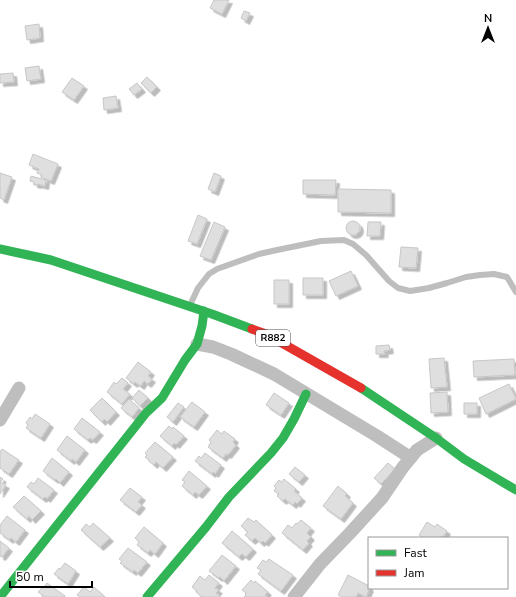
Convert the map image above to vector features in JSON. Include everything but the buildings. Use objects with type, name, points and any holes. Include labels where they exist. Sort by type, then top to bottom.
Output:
[{"type":"street","name":"R882","points":[[0,249],[52,260],[204,311],[266,334],[362,389],[436,438],[464,459],[516,490]]},
{"type":"street","points":[[0,597],[146,413],[162,398],[185,360],[197,344],[204,311]]},
{"type":"street","points":[[197,344],[213,347],[232,354],[274,374],[411,458]]},
{"type":"street","points":[[0,420],[19,388]]},
{"type":"street","points":[[148,597],[229,497],[271,453],[283,438],[306,394]]},
{"type":"street","points":[[294,597],[320,564],[382,498],[403,467],[417,450],[436,438]]},
{"type":"lane","points":[[189,306],[198,288],[209,274],[217,269],[259,254],[321,241],[334,240],[344,240],[353,244],[366,255],[389,281],[398,288],[410,291],[429,288],[466,277],[494,274],[507,277],[516,292]]},
{"type":"traffic: fast","points":[[0,249],[51,260],[252,329]]},
{"type":"traffic: fast","points":[[0,597],[146,413],[162,398],[185,360],[197,344],[204,311]]},
{"type":"traffic: fast","points":[[361,388],[436,438],[464,459],[516,490]]},
{"type":"traffic: fast","points":[[147,597],[206,527],[229,497],[271,453],[283,438],[306,394]]},
{"type":"traffic: jam","points":[[252,329],[266,334],[361,388]]}]
